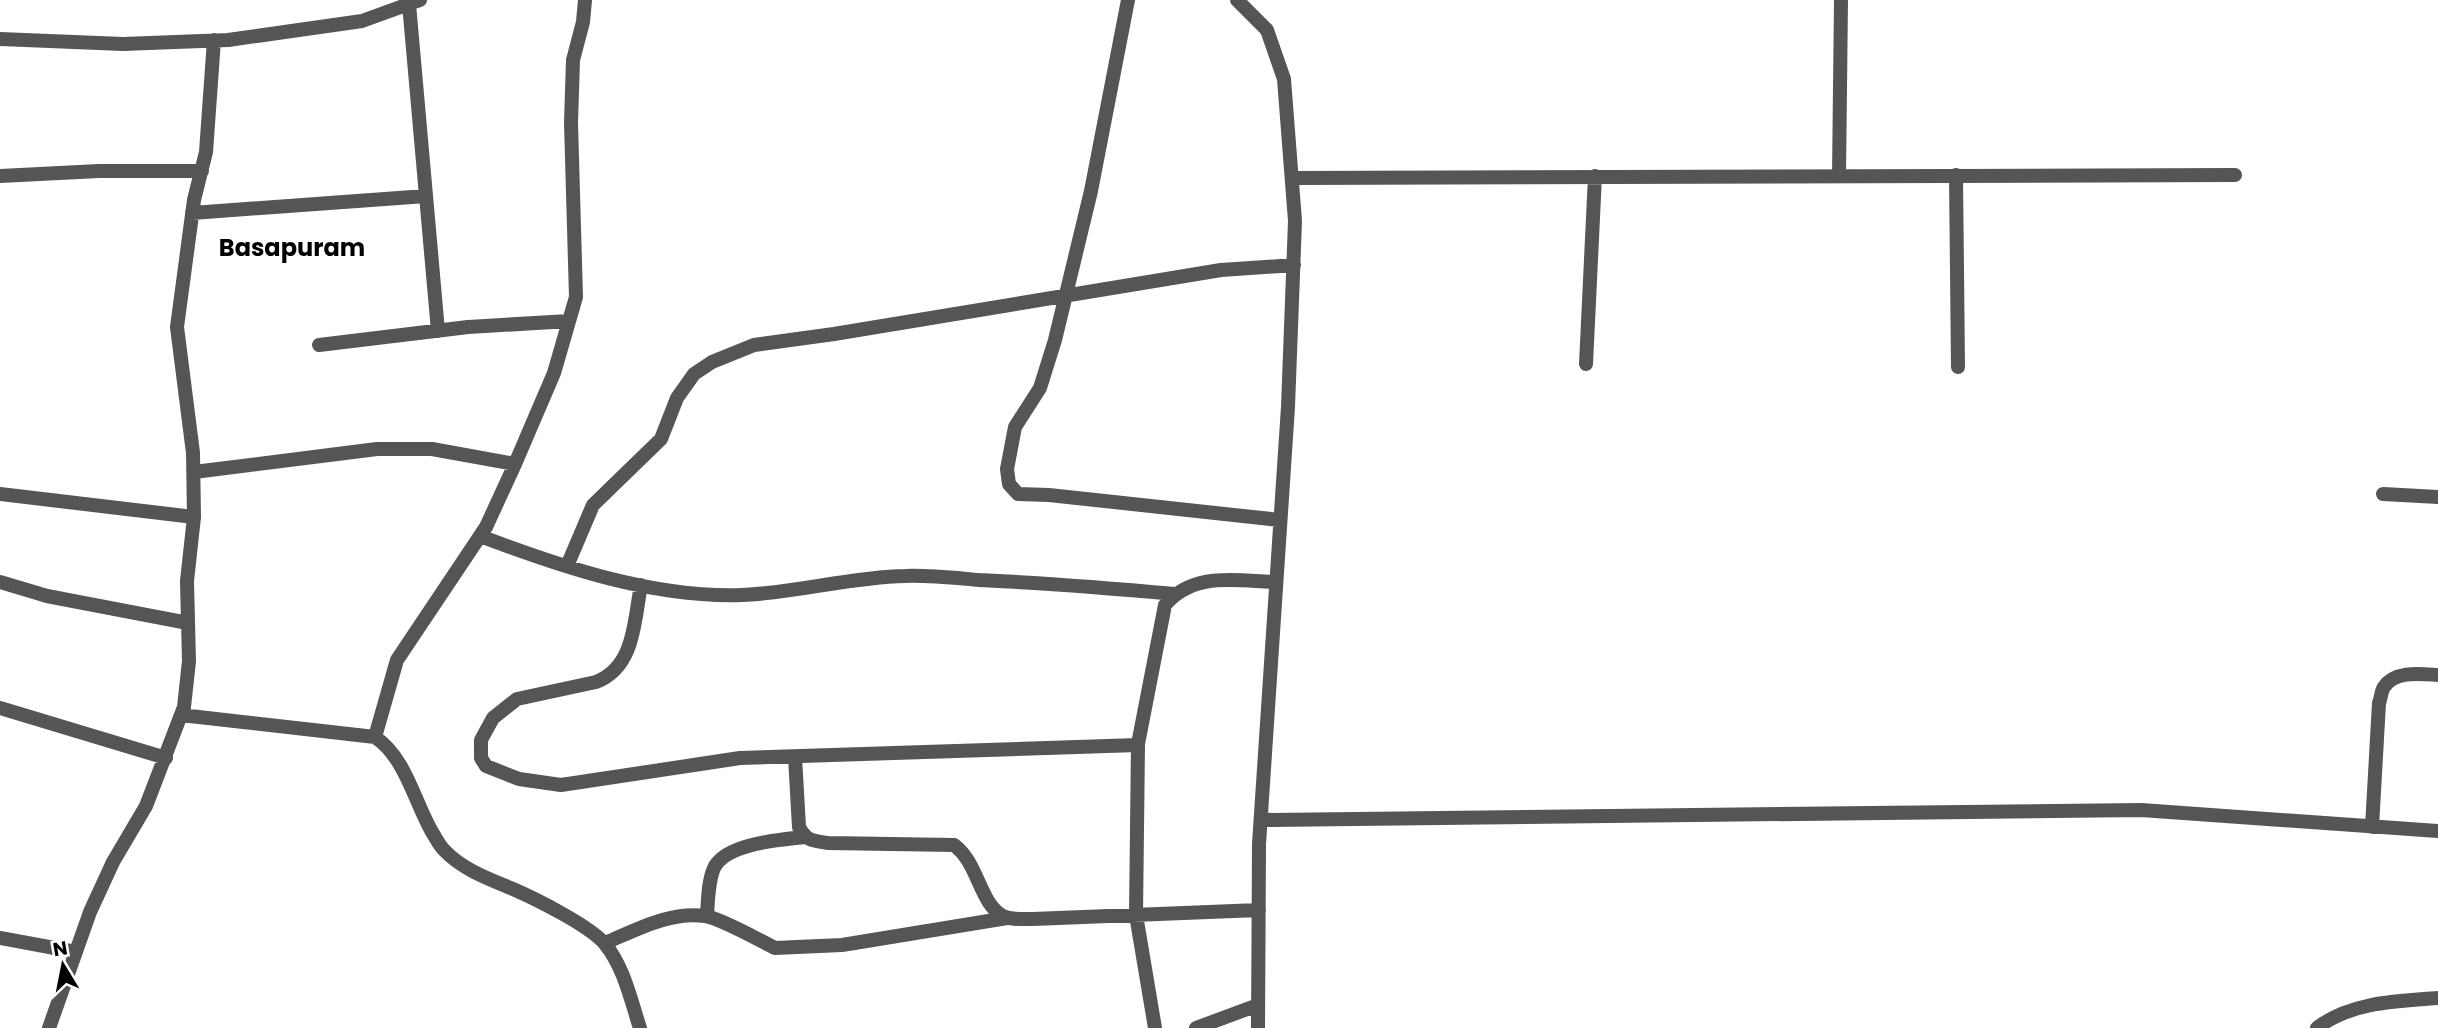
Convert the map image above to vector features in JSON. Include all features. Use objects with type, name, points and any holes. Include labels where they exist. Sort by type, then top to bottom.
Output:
[{"type":"street","points":[[375,737],[397,660],[480,536],[515,464],[554,373],[576,297],[573,60],[583,22],[584,0]]},
{"type":"street","points":[[1128,0],[1091,191],[1066,294],[1040,388],[1015,427],[1007,469],[1009,484],[1018,494],[1280,520]]},
{"type":"street","points":[[1237,0],[1267,30],[1284,79],[1295,221],[1261,820],[1258,1028]]},
{"type":"street","points":[[1839,176],[1841,0]]},
{"type":"street","points":[[0,39],[123,44],[214,40],[362,21],[415,2],[426,196],[438,331]]},
{"type":"street","points":[[49,1028],[90,912],[113,862],[146,806],[184,707],[189,661],[187,581],[194,517],[194,472],[177,327],[192,213],[206,152],[214,40]]},
{"type":"street","points":[[0,176],[99,171],[202,171]]},
{"type":"street","points":[[1956,175],[1958,366]]},
{"type":"street","points":[[1292,178],[2235,175]]},
{"type":"street","points":[[1586,364],[1595,176]]},
{"type":"street","points":[[192,213],[426,196]]},
{"type":"street","points":[[567,566],[593,505],[661,439],[677,398],[694,374],[712,362],[754,345],[1221,270],[1294,265]]},
{"type":"street","points":[[319,345],[438,331],[569,321]]},
{"type":"street","points":[[194,472],[377,449],[432,449],[515,464]]},
{"type":"street","points":[[0,494],[194,517]]},
{"type":"street","points":[[2383,494],[2438,497]]},
{"type":"street","points":[[480,536],[531,556],[567,566],[641,585],[698,595],[744,595],[905,576],[1053,583],[1175,594]]},
{"type":"street","points":[[1155,1028],[1136,915],[1138,745],[1165,605],[1175,594],[1193,583],[1210,580],[1276,582]]},
{"type":"street","points":[[0,582],[47,596],[188,623]]},
{"type":"street","points":[[641,585],[629,652],[618,667],[609,677],[596,682],[517,699],[493,718],[481,740],[481,758],[486,766],[519,779],[561,785],[740,758],[1138,745]]},
{"type":"street","points":[[2372,827],[2379,703],[2384,686],[2396,678],[2413,673],[2438,675]]},
{"type":"street","points":[[0,708],[166,758]]},
{"type":"street","points":[[181,715],[375,737],[388,746],[443,850],[470,871],[517,891],[581,925],[605,943],[621,971],[640,1028]]},
{"type":"street","points":[[794,757],[799,827],[804,837],[810,841],[828,844],[954,845],[965,853],[986,899],[998,913],[1007,918]]},
{"type":"street","points":[[1261,820],[2141,810],[2438,831]]},
{"type":"street","points":[[707,916],[715,867],[724,856],[767,842],[804,837]]},
{"type":"street","points":[[605,943],[670,918],[707,916],[775,947],[786,948],[842,946],[1007,918],[1259,910]]},
{"type":"street","points":[[0,938],[76,952]]},
{"type":"street","points":[[2317,1028],[2334,1017],[2380,1003],[2438,998]]},
{"type":"street","points":[[1196,1028],[1258,1005]]},
{"type":"district","name":"Basapuram","points":[[292,247]]}]
